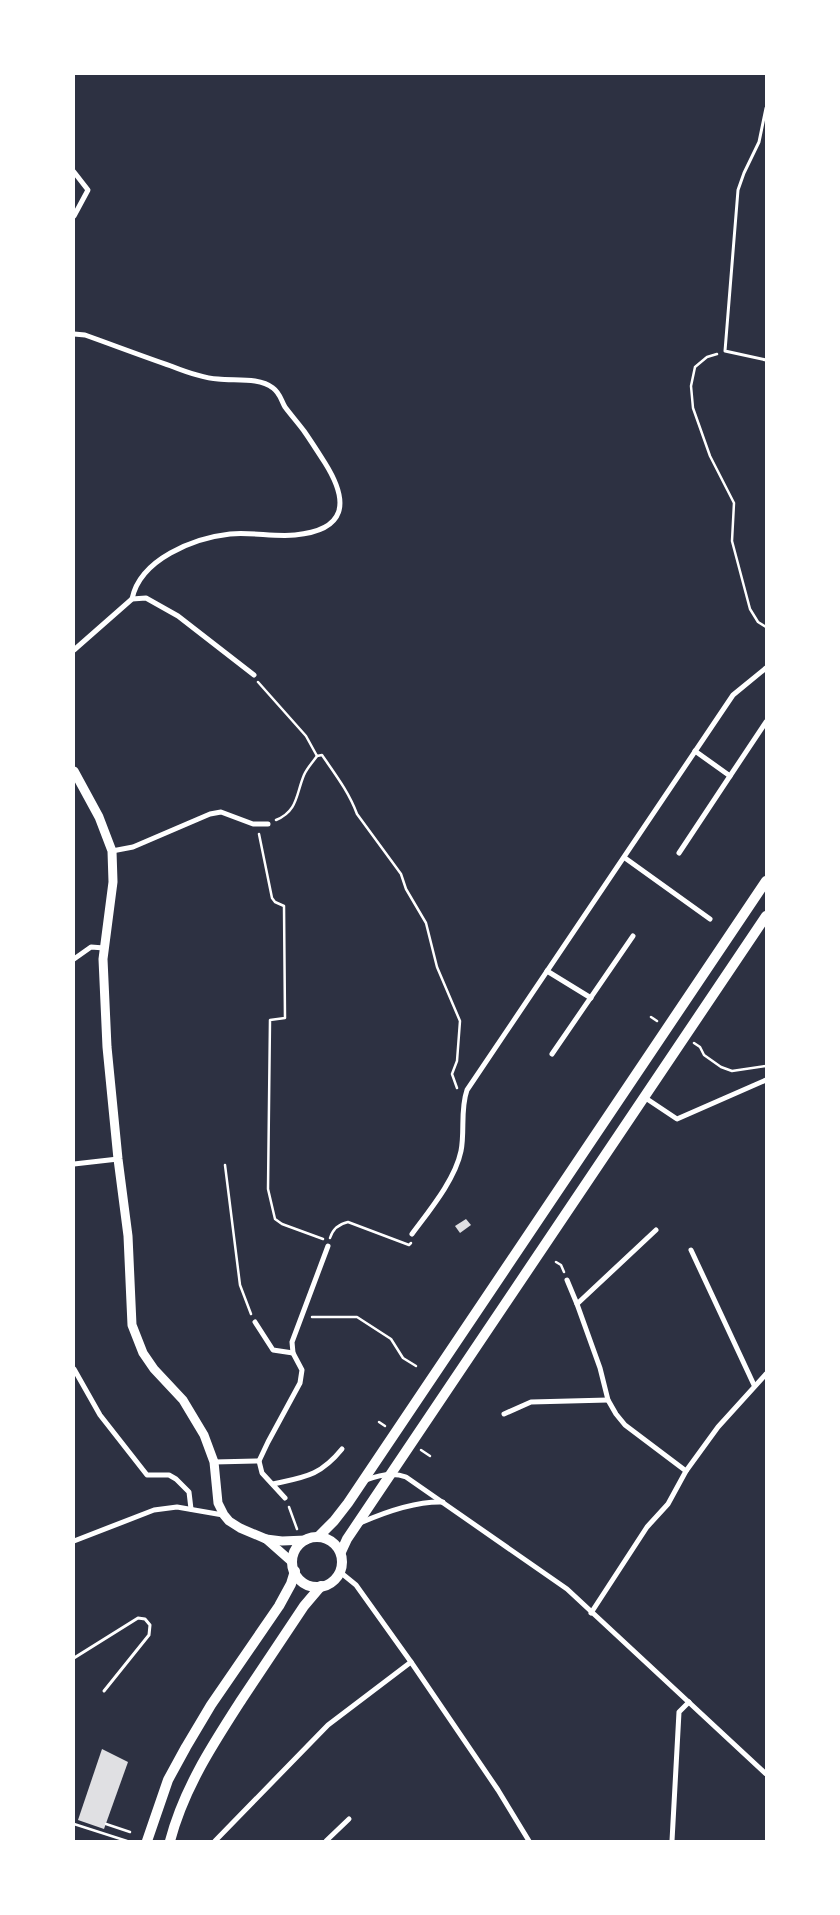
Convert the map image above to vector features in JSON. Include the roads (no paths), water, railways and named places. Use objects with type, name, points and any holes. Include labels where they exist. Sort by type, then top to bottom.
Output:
[{"type":"main road","points":[[318,1537],[334,1521],[362,1481],[766,881]]},
{"type":"main road","points":[[294,1567],[305,1583],[321,1586],[329,1584],[340,1572],[342,1566],[341,1552],[356,1525],[766,916]]},
{"type":"main road","points":[[147,1841],[168,1780],[186,1747],[211,1705],[291,1584],[294,1552],[306,1540],[318,1537],[332,1541],[341,1552]]},
{"type":"main road","points":[[170,1841],[177,1815],[188,1788],[212,1745],[304,1606],[321,1586]]},
{"type":"street","points":[[74,172],[88,190],[74,216]]},
{"type":"street","points":[[74,334],[85,335],[215,379],[261,382],[272,386],[280,393],[286,407],[333,475],[340,499],[340,514],[329,526],[313,532],[294,535],[230,534],[202,539],[178,548],[150,569],[134,590],[132,599],[74,650]]},
{"type":"street","points":[[132,599],[146,598],[178,616],[254,674]]},
{"type":"street","points":[[412,1234],[447,1186],[461,1152],[462,1103],[467,1090],[733,696],[766,668]]},
{"type":"street","points":[[679,853],[766,722]]},
{"type":"street","points":[[695,751],[730,776]]},
{"type":"street","points":[[74,771],[99,817],[112,851],[113,882],[104,948],[107,1047],[128,1236],[132,1325],[136,1339],[154,1369],[183,1400],[204,1435],[214,1462],[218,1503],[229,1521],[266,1539],[282,1541],[306,1540]]},
{"type":"street","points":[[112,851],[134,847],[216,813],[222,812],[253,824],[268,824]]},
{"type":"street","points":[[625,858],[710,919]]},
{"type":"street","points":[[552,1054],[633,936]]},
{"type":"street","points":[[74,959],[92,947],[104,948]]},
{"type":"street","points":[[547,971],[591,998]]},
{"type":"street","points":[[644,1097],[677,1119],[766,1080]]},
{"type":"street","points":[[74,1164],[118,1159]]},
{"type":"street","points":[[577,1304],[656,1230]]},
{"type":"street","points":[[285,1498],[262,1473],[259,1461],[300,1383],[302,1370],[293,1353],[292,1342],[328,1246]]},
{"type":"street","points":[[692,1250],[754,1385]]},
{"type":"street","points":[[567,1280],[600,1368],[608,1400],[625,1425],[686,1471]]},
{"type":"street","points":[[255,1322],[273,1350],[293,1353]]},
{"type":"street","points":[[74,1369],[100,1415],[147,1475],[169,1474],[176,1479],[189,1492],[191,1509]]},
{"type":"street","points":[[591,1613],[647,1526],[668,1504],[686,1471],[718,1427],[754,1385],[766,1374]]},
{"type":"street","points":[[504,1414],[531,1402],[608,1400]]},
{"type":"street","points":[[273,1484],[312,1475],[333,1460],[342,1449]]},
{"type":"street","points":[[401,1459],[401,1466],[406,1476]]},
{"type":"street","points":[[214,1462],[259,1461]]},
{"type":"street","points":[[362,1481],[378,1475],[398,1474],[406,1476],[567,1589],[766,1774]]},
{"type":"street","points":[[356,1525],[375,1516],[419,1504],[444,1502]]},
{"type":"street","points":[[74,1541],[154,1510],[177,1507],[224,1515]]},
{"type":"street","points":[[266,1539],[294,1567]]},
{"type":"street","points":[[340,1572],[356,1585],[411,1662],[498,1790],[529,1841]]},
{"type":"street","points":[[215,1841],[328,1725],[411,1662]]},
{"type":"street","points":[[672,1841],[679,1712],[688,1702]]},
{"type":"street","points":[[326,1841],[350,1819]]},
{"type":"lane","points":[[766,108],[758,142],[738,190],[725,351],[766,360]]},
{"type":"lane","points":[[74,1658],[138,1618],[145,1619],[150,1625],[149,1635],[104,1691]]}]
